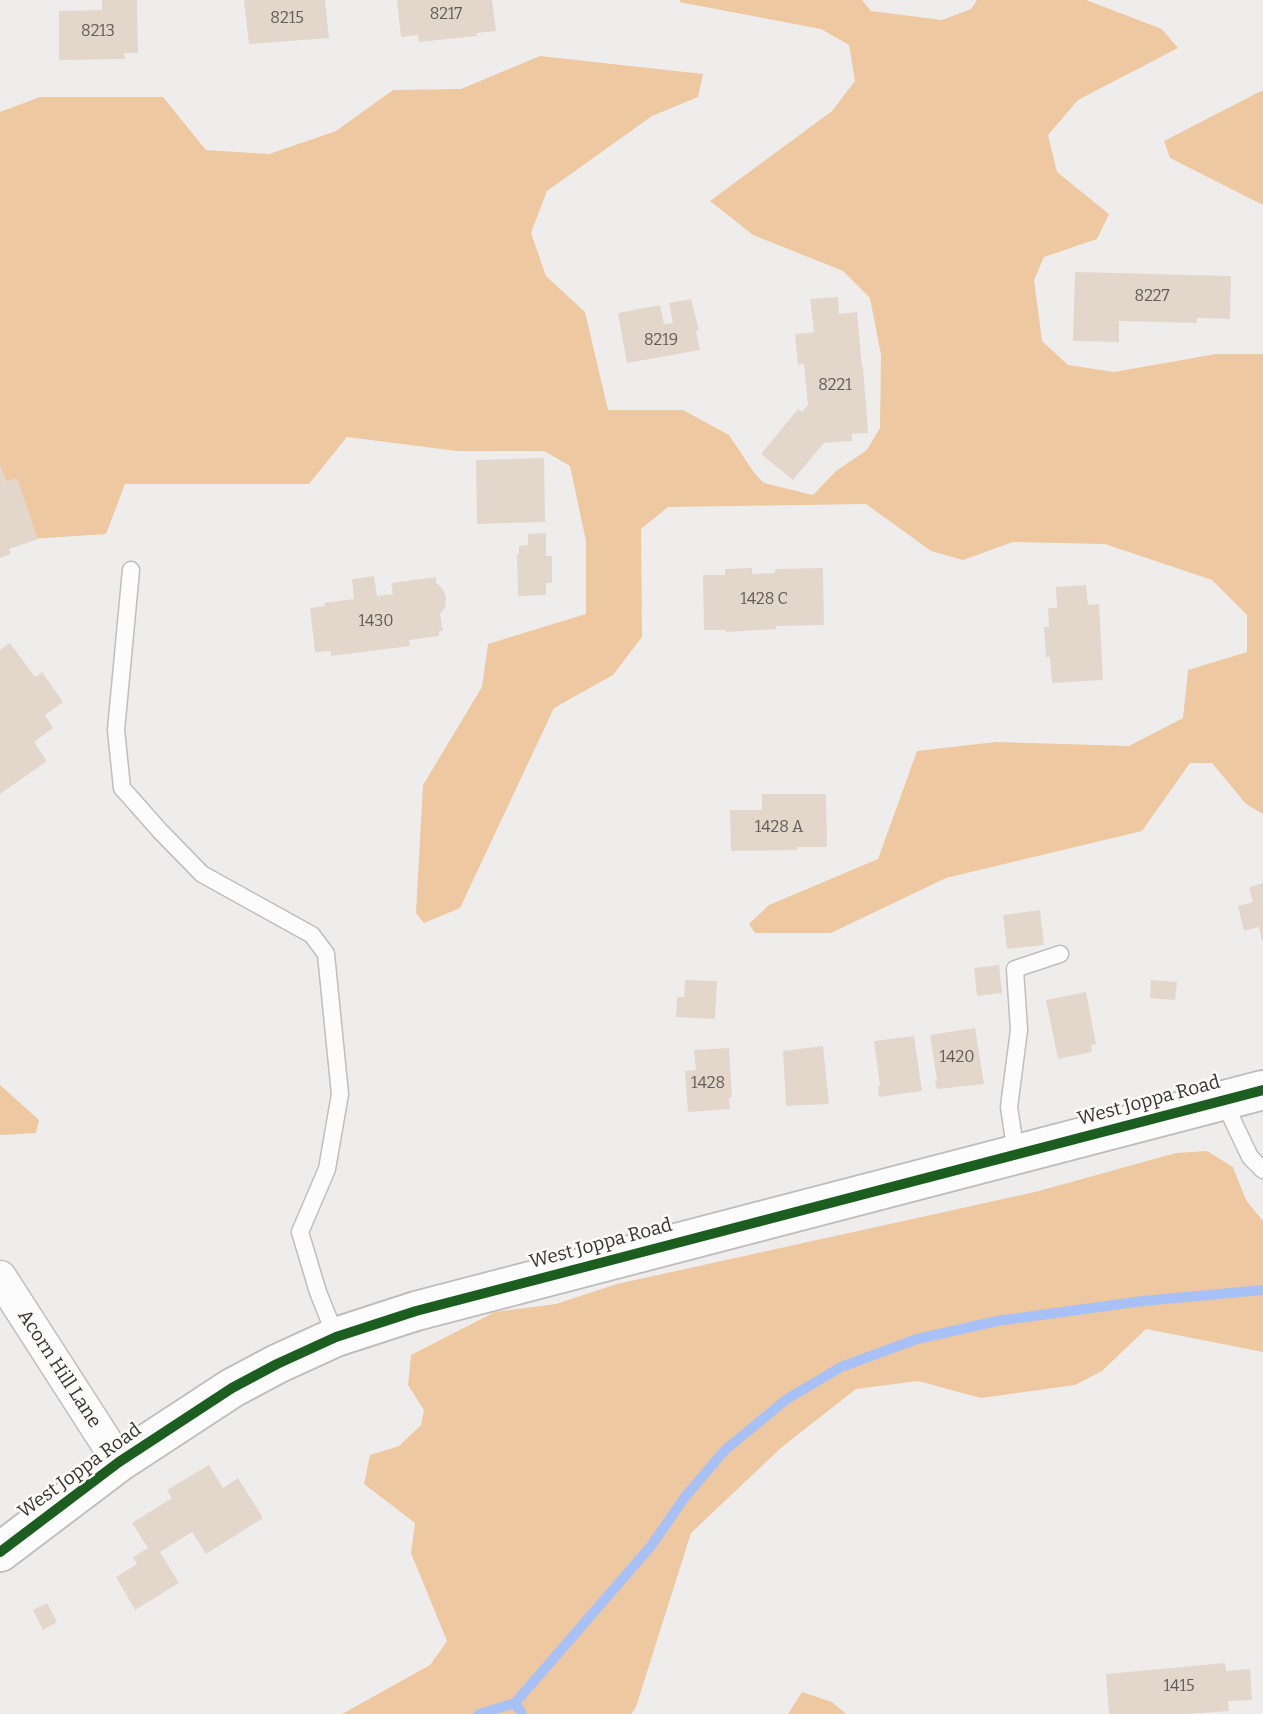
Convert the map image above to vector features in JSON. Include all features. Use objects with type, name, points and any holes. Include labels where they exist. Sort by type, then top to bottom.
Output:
[{"type":"street","name":"West Joppa Road","points":[[0,1552],[118,1462],[233,1388],[336,1337],[416,1311],[1263,1090]]},
{"type":"street","name":"Acorn Hill Lane","points":[[0,1277],[118,1462]]},
{"type":"lane","points":[[131,569],[116,730],[122,788],[202,874],[312,935],[326,954],[340,1094],[327,1169],[300,1232],[318,1292],[336,1337]]},
{"type":"lane","points":[[1016,1154],[1009,1107],[1018,1030],[1015,969],[1060,954]]},
{"type":"lane","points":[[1223,1100],[1250,1157],[1263,1170]]},
{"type":"shaded area","points":[[862,0],[871,11],[942,20],[971,9],[977,0],[1086,0],[1162,29],[1178,48],[1078,100],[1048,135],[1057,172],[1109,214],[1097,239],[1044,257],[1034,280],[1042,341],[1068,365],[1114,372],[1216,354],[1263,354],[1263,814],[1246,804],[1212,763],[1190,763],[1142,831],[946,878],[831,933],[755,933],[749,924],[769,905],[878,859],[917,751],[996,742],[1129,746],[1183,718],[1188,670],[1247,652],[1247,615],[1212,580],[1105,544],[1013,542],[963,560],[931,551],[866,504],[668,507],[641,529],[642,637],[613,675],[554,708],[460,908],[424,923],[416,913],[423,785],[482,687],[488,644],[586,614],[586,541],[570,466],[544,451],[457,451],[347,437],[309,484],[125,484],[106,534],[0,541],[0,112],[40,97],[163,97],[206,150],[269,154],[336,131],[393,90],[461,89],[540,56],[703,74],[698,97],[652,116],[547,191],[531,233],[546,276],[585,312],[608,410],[683,410],[729,435],[764,483],[813,495],[836,471],[867,450],[880,428],[881,355],[870,298],[843,271],[753,235],[710,201],[832,111],[855,81],[849,45],[821,29],[679,2]]},
{"type":"shaded area","points":[[1263,90],[1263,205],[1170,158],[1164,141]]},
{"type":"shaded area","points":[[0,1085],[39,1120],[36,1133],[0,1135]]},
{"type":"shaded area","points":[[1207,1151],[1233,1167],[1246,1200],[1263,1221],[1263,1352],[1146,1329],[1102,1371],[1075,1385],[981,1398],[918,1381],[856,1389],[782,1447],[691,1533],[636,1707],[631,1714],[342,1714],[430,1665],[447,1641],[411,1553],[415,1523],[364,1484],[370,1455],[399,1446],[421,1425],[424,1410],[408,1385],[411,1355],[495,1312],[556,1304],[617,1284],[1035,1192],[1176,1153]]},
{"type":"shaded area","points":[[802,1692],[832,1702],[846,1714],[788,1714]]},
{"type":"building","points":[[102,0],[137,0],[138,53],[124,53],[125,59],[59,60],[59,11],[102,10]]},
{"type":"building","points":[[244,0],[325,0],[329,38],[249,44]]},
{"type":"building","points":[[397,0],[492,0],[496,31],[477,33],[477,36],[419,42],[418,35],[401,37]]},
{"type":"building","points":[[1075,272],[1231,276],[1230,319],[1197,318],[1197,323],[1119,321],[1119,342],[1073,341]]},
{"type":"building","points":[[838,297],[839,314],[857,312],[868,433],[852,434],[852,441],[824,443],[793,480],[761,454],[798,409],[802,412],[808,405],[804,364],[798,365],[795,334],[814,332],[810,299]]},
{"type":"building","points":[[691,299],[699,330],[696,331],[700,350],[627,363],[618,313],[660,305],[664,324],[673,323],[669,303]]},
{"type":"building","points":[[544,458],[545,522],[477,524],[476,460]]},
{"type":"building","points":[[0,464],[6,481],[17,478],[38,539],[9,549],[11,554],[0,558]]},
{"type":"building","points":[[546,533],[546,556],[552,556],[552,583],[546,583],[546,595],[518,596],[519,546],[528,545],[528,534]]},
{"type":"building","points":[[752,568],[752,574],[775,573],[775,569],[823,568],[824,625],[776,626],[776,629],[726,632],[704,630],[703,575],[725,575],[725,569]]},
{"type":"building","points":[[374,576],[377,596],[393,594],[391,583],[436,577],[446,599],[445,608],[440,614],[443,631],[439,631],[439,636],[409,640],[410,646],[331,656],[331,651],[315,652],[310,608],[354,599],[352,579]]},
{"type":"building","points":[[1086,585],[1088,605],[1099,604],[1103,680],[1052,683],[1050,657],[1046,657],[1044,627],[1049,627],[1048,608],[1057,608],[1056,587]]},
{"type":"building","points":[[10,643],[35,677],[42,672],[63,702],[45,715],[53,728],[34,742],[47,761],[0,794],[0,650]]},
{"type":"building","points":[[762,794],[826,794],[827,847],[731,851],[730,810],[762,810]]},
{"type":"building","points":[[1263,883],[1262,941],[1259,927],[1244,931],[1238,906],[1253,902],[1249,887]]},
{"type":"building","points":[[1040,910],[1044,945],[1007,949],[1003,915]]},
{"type":"building","points":[[999,965],[1002,993],[977,996],[974,968]]},
{"type":"building","points":[[685,980],[717,981],[715,1019],[676,1017],[677,997],[684,997]]},
{"type":"building","points":[[1151,980],[1177,982],[1175,1000],[1150,998]]},
{"type":"building","points":[[1086,992],[1096,1044],[1091,1045],[1092,1052],[1058,1059],[1046,1000]]},
{"type":"building","points":[[975,1028],[984,1084],[937,1089],[930,1035]]},
{"type":"building","points":[[914,1036],[922,1091],[879,1097],[874,1041]]},
{"type":"building","points":[[823,1046],[829,1104],[786,1106],[783,1051]]},
{"type":"building","points":[[729,1048],[732,1097],[729,1098],[730,1109],[688,1112],[685,1071],[696,1070],[694,1050]]},
{"type":"building","points":[[209,1465],[223,1488],[238,1478],[263,1518],[206,1554],[192,1532],[160,1552],[179,1583],[135,1610],[116,1577],[137,1564],[133,1557],[148,1548],[132,1523],[172,1498],[167,1490]]},
{"type":"building","points":[[47,1603],[57,1622],[43,1630],[33,1610]]},
{"type":"building","points":[[1225,1663],[1226,1671],[1250,1669],[1252,1700],[1228,1701],[1229,1711],[1109,1714],[1106,1674]]},
{"type":"waterway","points":[[479,1714],[515,1703],[651,1546],[685,1497],[725,1450],[787,1399],[841,1367],[917,1339],[997,1321],[1143,1301],[1263,1290]]},
{"type":"waterway","points":[[515,1703],[522,1714]]},
{"type":"cycle path","points":[[0,1552],[119,1462],[232,1388],[336,1337],[416,1311],[1263,1090]]}]
